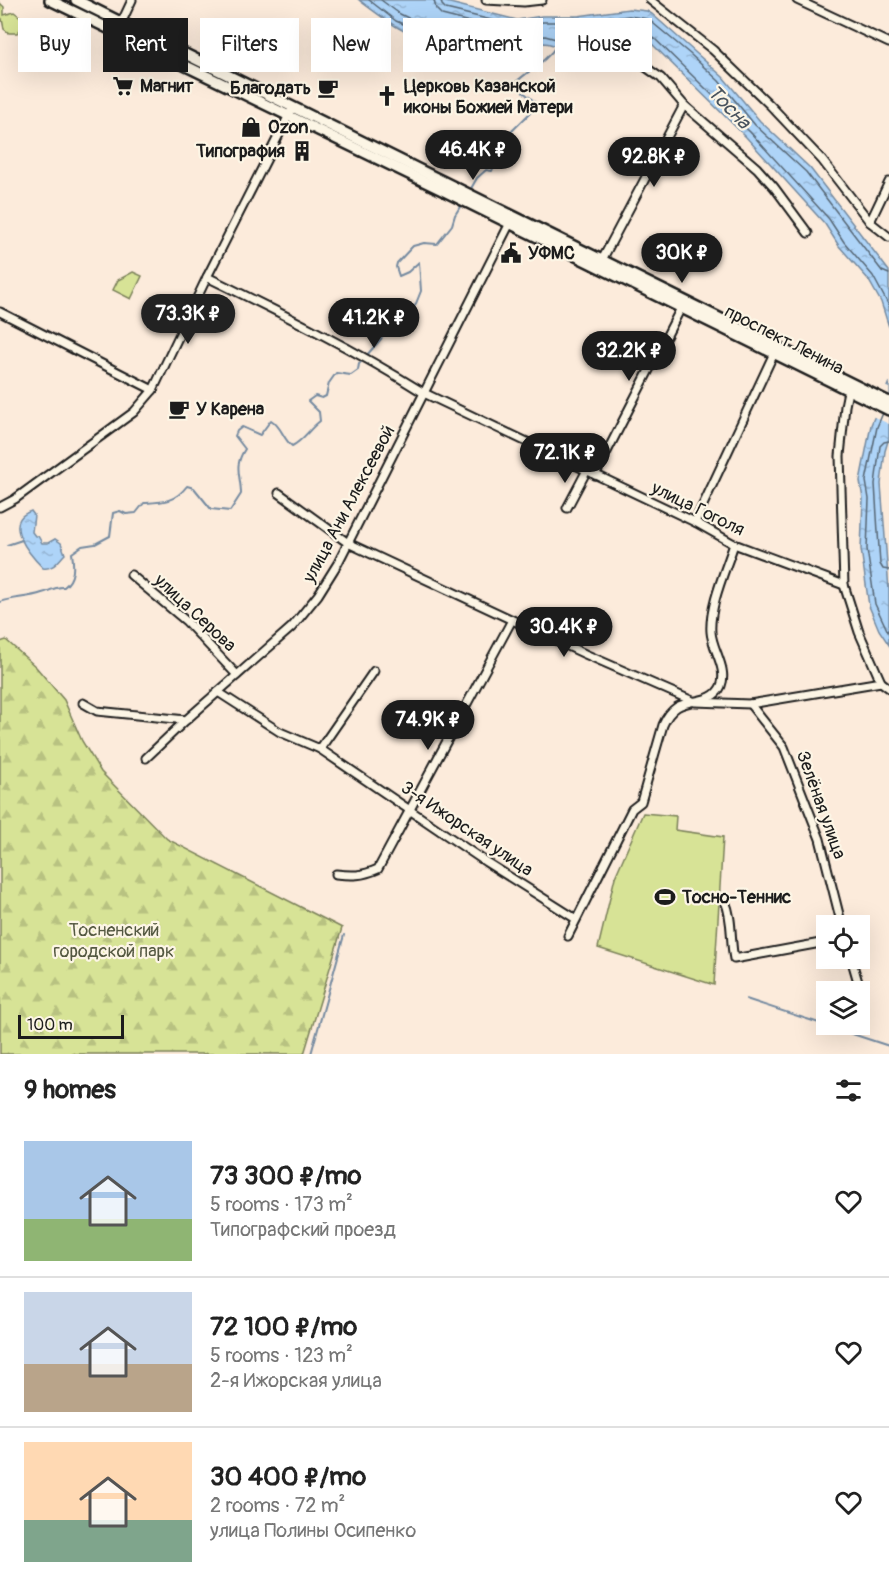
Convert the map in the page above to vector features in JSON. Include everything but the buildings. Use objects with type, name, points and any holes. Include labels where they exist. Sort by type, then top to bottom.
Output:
[{"type":"main road","name":"проспект Ленина","points":[[50,0],[103,26]]},
{"type":"main road","name":"проспект Ленина","points":[[76,0],[114,18]]},
{"type":"main road","name":"проспект Ленина","points":[[188,57],[291,112]]},
{"type":"main road","name":"проспект Ленина","points":[[188,65],[443,185],[861,393],[889,410]]},
{"type":"main road","name":"проспект Ленина","points":[[512,220],[602,260],[683,304]]},
{"type":"main road","name":"проспект Ленина","points":[[775,350],[848,391],[889,402]]},
{"type":"street","points":[[124,18],[132,0]]},
{"type":"street","points":[[486,0],[524,2],[542,0]]},
{"type":"street","points":[[650,0],[713,50],[770,105],[822,160],[870,222],[889,237]]},
{"type":"street","points":[[797,0],[889,43]]},
{"type":"street","points":[[652,72],[661,78],[684,105],[757,168],[808,233]]},
{"type":"street","points":[[602,260],[684,105]]},
{"type":"street","points":[[0,507],[127,417],[153,390],[207,277],[291,112]]},
{"type":"street","points":[[870,222],[889,182]]},
{"type":"street","name":"улица Ани Алексеевой","points":[[146,758],[292,627],[327,581],[512,220]]},
{"type":"street","name":"улица Гоголя","points":[[207,277],[280,313],[424,393],[695,522],[734,544],[844,585]]},
{"type":"street","points":[[595,476],[683,304]]},
{"type":"street","points":[[0,312],[153,390]]},
{"type":"street","points":[[695,522],[775,350]]},
{"type":"street","points":[[848,391],[840,456],[844,585],[859,632],[881,682],[889,688]]},
{"type":"street","points":[[567,507],[586,472]]},
{"type":"street","points":[[279,493],[348,543],[695,702],[750,704],[881,682]]},
{"type":"street","points":[[568,936],[632,809],[641,802],[667,717],[677,706],[708,698],[716,694],[721,686],[723,674],[711,635],[711,619],[734,544]]},
{"type":"street","name":"улица Серова","points":[[131,575],[186,621],[237,675]]},
{"type":"street","points":[[336,874],[353,876],[378,869],[512,620]]},
{"type":"street","points":[[320,749],[374,671]]},
{"type":"street","name":"3-я Ижорская улица","points":[[218,692],[280,732],[320,749],[486,862],[576,919]]},
{"type":"street","points":[[83,704],[97,711],[186,720]]},
{"type":"street","name":"Зелёная улица","points":[[750,704],[784,747],[820,839],[839,915]]},
{"type":"street","points":[[725,901],[729,910],[734,959],[816,944]]},
{"type":"green space","points":[[0,3],[4,7],[4,15],[14,12],[22,18],[18,18],[17,33],[9,33],[4,29],[2,19],[0,21]]},
{"type":"green space","points":[[133,272],[142,276],[131,299],[113,290],[118,280]]},
{"type":"green space","name":"Тосненский городской парк","points":[[6,640],[36,667],[64,700],[82,741],[101,772],[167,839],[342,928],[304,1054],[0,1054],[0,642]]},
{"type":"green space","name":"Тосно-Теннис","points":[[643,813],[676,816],[675,830],[723,837],[714,985],[598,948],[615,877]]},
{"type":"water","points":[[359,0],[438,0],[509,18],[403,18],[403,30],[391,23],[391,18],[384,18]]},
{"type":"water","name":"Тосна","points":[[629,9],[647,11],[652,14],[723,77],[760,121],[810,168],[889,271],[889,327],[881,302],[868,279],[839,246],[825,224],[746,137],[652,44],[652,18],[555,18],[555,46],[544,43],[543,18],[530,18],[578,16]]},
{"type":"water","points":[[889,382],[889,438],[881,484],[889,590],[889,645],[879,630],[869,606],[861,549],[863,499],[860,481],[871,425]]},
{"type":"water","points":[[31,511],[34,515],[32,532],[35,536],[38,536],[42,543],[55,539],[61,543],[65,554],[50,568],[43,568],[31,555],[18,530],[18,522],[22,516]]},
{"type":"pier","points":[[884,386],[889,388],[889,424],[872,416]]},
{"type":"waterway","points":[[469,192],[477,178],[486,170],[492,171],[511,132],[537,106],[515,83],[543,61],[555,48]]},
{"type":"waterway","points":[[0,602],[37,595],[68,584],[72,576],[72,553],[82,546],[95,544],[110,536],[113,513],[120,511],[126,514],[136,513],[144,503],[173,498],[187,486],[194,488],[211,509],[230,511],[241,494],[238,466],[245,449],[235,436],[237,431],[242,427],[260,435],[271,420],[292,446],[320,421],[319,412],[308,401],[315,396],[322,398],[326,396],[329,383],[336,373],[351,375],[358,370],[359,364],[381,339],[389,322],[415,306],[421,291],[419,262],[408,272],[399,276],[397,263],[413,246],[424,243],[437,244],[452,225],[463,202]]},
{"type":"waterway","points":[[7,545],[22,540]]},
{"type":"waterway","points":[[311,1054],[344,935]]},
{"type":"waterway","points":[[746,999],[889,1046]]},
{"type":"place","name":"Магнит","points":[[123,86]]},
{"type":"place","name":"Благодать","points":[[328,88]]},
{"type":"place","name":"Церковь Казанской иконы Божией Матери","points":[[387,96]]},
{"type":"place","name":"Ozon","points":[[251,127]]},
{"type":"place","name":"Типография","points":[[302,151]]},
{"type":"place","name":"УФМС","points":[[511,253]]},
{"type":"place","name":"У Карена","points":[[179,409]]},
{"type":"place","name":"Тосно-Теннис","points":[[665,897]]}]
